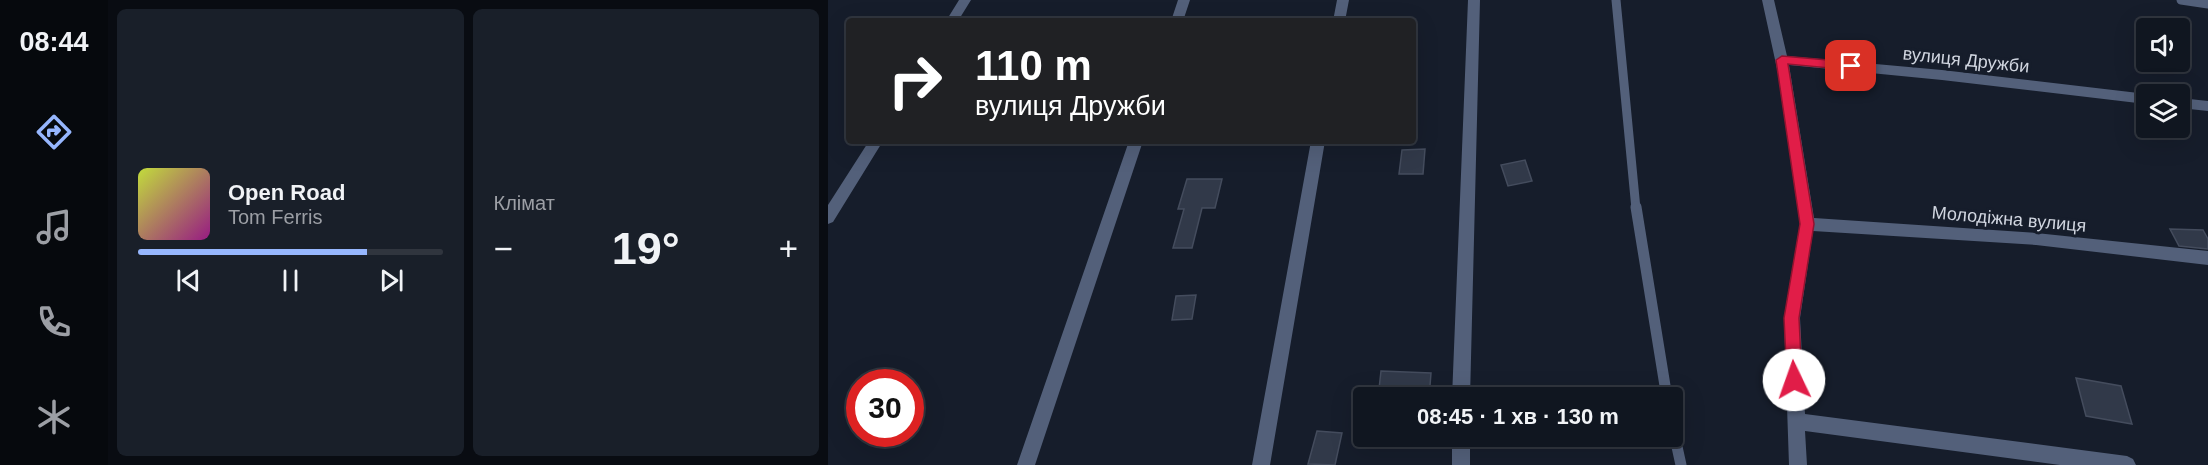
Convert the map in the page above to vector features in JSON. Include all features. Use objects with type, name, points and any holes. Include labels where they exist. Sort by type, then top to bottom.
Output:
[{"type":"street","points":[[954,18],[965,0]]},
{"type":"street","points":[[1178,18],[1184,0]]},
{"type":"street","points":[[1340,18],[1343,0]]},
{"type":"street","points":[[1461,387],[1474,0]]},
{"type":"street","points":[[1768,0],[1782,60],[1807,224],[1792,318],[1798,465]]},
{"type":"street","name":"вулиця Дружби","points":[[1782,60],[2136,98]]},
{"type":"street","points":[[2190,104],[2208,106]]},
{"type":"street","points":[[828,218],[874,144]]},
{"type":"street","points":[[1026,465],[1135,144]]},
{"type":"street","points":[[1262,465],[1317,144]]},
{"type":"street","name":"Молодіжна вулиця","points":[[1807,224],[2036,239],[2208,258]]},
{"type":"street","points":[[1796,421],[2127,465]]},
{"type":"street","points":[[1461,447],[1461,465]]},
{"type":"lane","points":[[1616,0],[1632,182],[1648,298],[1665,387]]},
{"type":"lane","points":[[2181,0],[2208,4]]},
{"type":"lane","points":[[1677,447],[1681,465]]},
{"type":"building","points":[[1425,149],[1423,174],[1399,174],[1402,150]]},
{"type":"building","points":[[1525,160],[1532,181],[1508,186],[1501,165]]},
{"type":"building","points":[[1187,179],[1222,179],[1215,208],[1202,208],[1192,248],[1173,248],[1184,209],[1178,209]]},
{"type":"building","points":[[2170,229],[2203,230],[2208,239],[2208,249],[2179,246]]},
{"type":"building","points":[[1196,295],[1192,319],[1172,320],[1176,296]]},
{"type":"building","points":[[1381,371],[1431,373],[1430,387],[1379,387]]},
{"type":"building","points":[[2076,378],[2121,386],[2132,424],[2086,416]]},
{"type":"building","points":[[1317,431],[1342,433],[1335,465],[1308,464]]},
{"type":"route","points":[[1794,380],[1792,318],[1807,224],[1788,87],[1782,60],[1851,66]]}]
